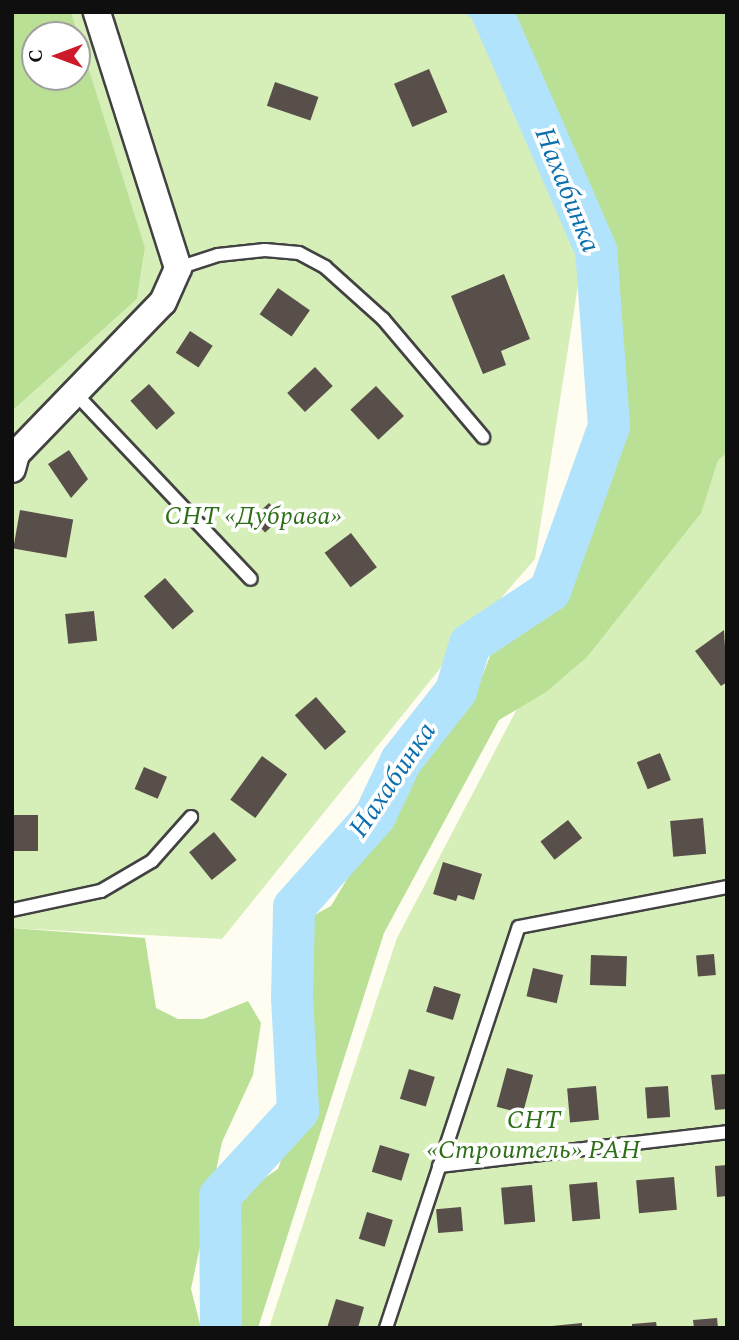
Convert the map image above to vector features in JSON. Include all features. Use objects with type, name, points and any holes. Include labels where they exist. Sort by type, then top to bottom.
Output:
[{"type":"street","points":[[12,469],[16,454],[73,392],[163,302],[178,268],[97,12]]},
{"type":"lane","points":[[178,268],[218,255],[265,250],[299,253],[325,267],[383,319],[483,437]]},
{"type":"lane","points":[[73,392],[251,579]]},
{"type":"lane","points":[[12,910],[101,891],[152,861],[191,817]]},
{"type":"lane","points":[[386,1328],[519,927],[727,887]]},
{"type":"lane","points":[[439,1166],[727,1132]]},
{"type":"green space","points":[[12,12],[71,12],[74,21],[21,21],[21,91],[91,91],[91,76],[145,248],[137,299],[12,411]]},
{"type":"green space","name":"СНТ «Дубрава»","points":[[71,12],[473,12],[584,247],[535,559],[442,666],[222,939],[12,928],[12,411],[137,299],[145,249],[91,76],[91,21],[74,21]]},
{"type":"green space","points":[[496,12],[727,12],[727,453],[718,460],[701,513],[587,657],[546,692],[499,720],[384,933],[258,1328],[230,1328],[233,1229],[242,1193],[278,1169],[302,1098],[297,976],[309,918],[331,906],[399,792],[474,698],[493,648],[510,626],[556,596],[571,575],[581,517],[620,443],[619,307],[604,225],[522,41]]},
{"type":"green space","name":"СНТ «Строитель» РАН","points":[[727,442],[727,1328],[269,1328],[397,938],[529,686]]},
{"type":"green space","points":[[12,928],[145,938],[156,1008],[178,1019],[203,1019],[248,1001],[261,1023],[253,1075],[222,1142],[191,1289],[201,1328],[12,1328]]},
{"type":"building","points":[[429,69],[447,112],[412,127],[394,84]]},
{"type":"building","points":[[275,82],[318,97],[310,121],[267,106]]},
{"type":"building","points":[[504,274],[530,339],[501,351],[506,365],[483,374],[451,296]]},
{"type":"building","points":[[278,288],[310,310],[292,337],[260,314]]},
{"type":"building","points":[[190,331],[213,346],[198,368],[176,353]]},
{"type":"building","points":[[315,367],[333,386],[305,412],[287,393]]},
{"type":"building","points":[[149,384],[175,413],[157,430],[130,401]]},
{"type":"building","points":[[376,386],[404,416],[378,440],[350,410]]},
{"type":"building","points":[[69,450],[88,479],[71,498],[48,464]]},
{"type":"building","points":[[269,503],[282,517],[265,533],[252,519]]},
{"type":"building","points":[[20,510],[73,519],[66,558],[13,548]]},
{"type":"building","points":[[351,533],[377,567],[351,587],[325,553]]},
{"type":"building","points":[[165,578],[194,611],[173,630],[144,596]]},
{"type":"building","points":[[94,611],[97,641],[68,644],[65,614]]},
{"type":"building","points":[[724,630],[727,682],[721,686],[695,651]]},
{"type":"building","points":[[316,697],[346,732],[325,750],[295,715]]},
{"type":"building","points":[[660,753],[671,780],[648,789],[637,762]]},
{"type":"building","points":[[262,756],[287,774],[255,818],[230,800]]},
{"type":"building","points":[[144,767],[167,777],[158,799],[135,789]]},
{"type":"building","points":[[12,815],[38,815],[38,851],[12,851]]},
{"type":"building","points":[[703,818],[706,854],[673,857],[670,821]]},
{"type":"building","points":[[568,820],[582,838],[555,860],[540,842]]},
{"type":"building","points":[[214,832],[237,860],[212,880],[189,852]]},
{"type":"building","points":[[443,862],[482,874],[474,900],[458,895],[456,901],[433,894]]},
{"type":"building","points":[[714,954],[716,975],[698,976],[696,956]]},
{"type":"building","points":[[591,955],[627,956],[626,986],[590,985]]},
{"type":"building","points":[[533,968],[563,975],[557,1003],[526,996]]},
{"type":"building","points":[[434,986],[461,994],[453,1020],[426,1012]]},
{"type":"building","points":[[507,1068],[533,1075],[523,1114],[497,1107]]},
{"type":"building","points":[[409,1069],[435,1077],[426,1107],[400,1099]]},
{"type":"building","points":[[727,1074],[727,1109],[715,1110],[711,1075]]},
{"type":"building","points":[[596,1086],[599,1120],[570,1122],[567,1089]]},
{"type":"building","points":[[668,1086],[670,1117],[647,1119],[645,1088]]},
{"type":"building","points":[[380,1145],[410,1154],[401,1181],[372,1172]]},
{"type":"building","points":[[727,1165],[727,1196],[717,1197],[715,1166]]},
{"type":"building","points":[[674,1177],[677,1210],[639,1213],[636,1180]]},
{"type":"building","points":[[597,1182],[600,1219],[572,1221],[569,1184]]},
{"type":"building","points":[[532,1185],[535,1222],[504,1225],[501,1188]]},
{"type":"building","points":[[461,1207],[463,1231],[438,1233],[436,1209]]},
{"type":"building","points":[[367,1212],[393,1220],[385,1247],[359,1239]]},
{"type":"building","points":[[336,1299],[364,1307],[358,1328],[327,1328]]},
{"type":"building","points":[[717,1318],[718,1328],[694,1328],[693,1320]]},
{"type":"building","points":[[656,1322],[657,1328],[632,1328],[632,1324]]},
{"type":"building","points":[[582,1323],[582,1328],[552,1328],[552,1326]]},
{"type":"waterway","points":[[469,12],[499,29]]},
{"type":"waterway","name":"Нахабинка","points":[[221,1328],[220,1196],[298,1111],[292,998],[294,907],[375,816],[401,761],[456,691],[470,644],[550,591],[609,426],[596,250],[492,12]]}]
